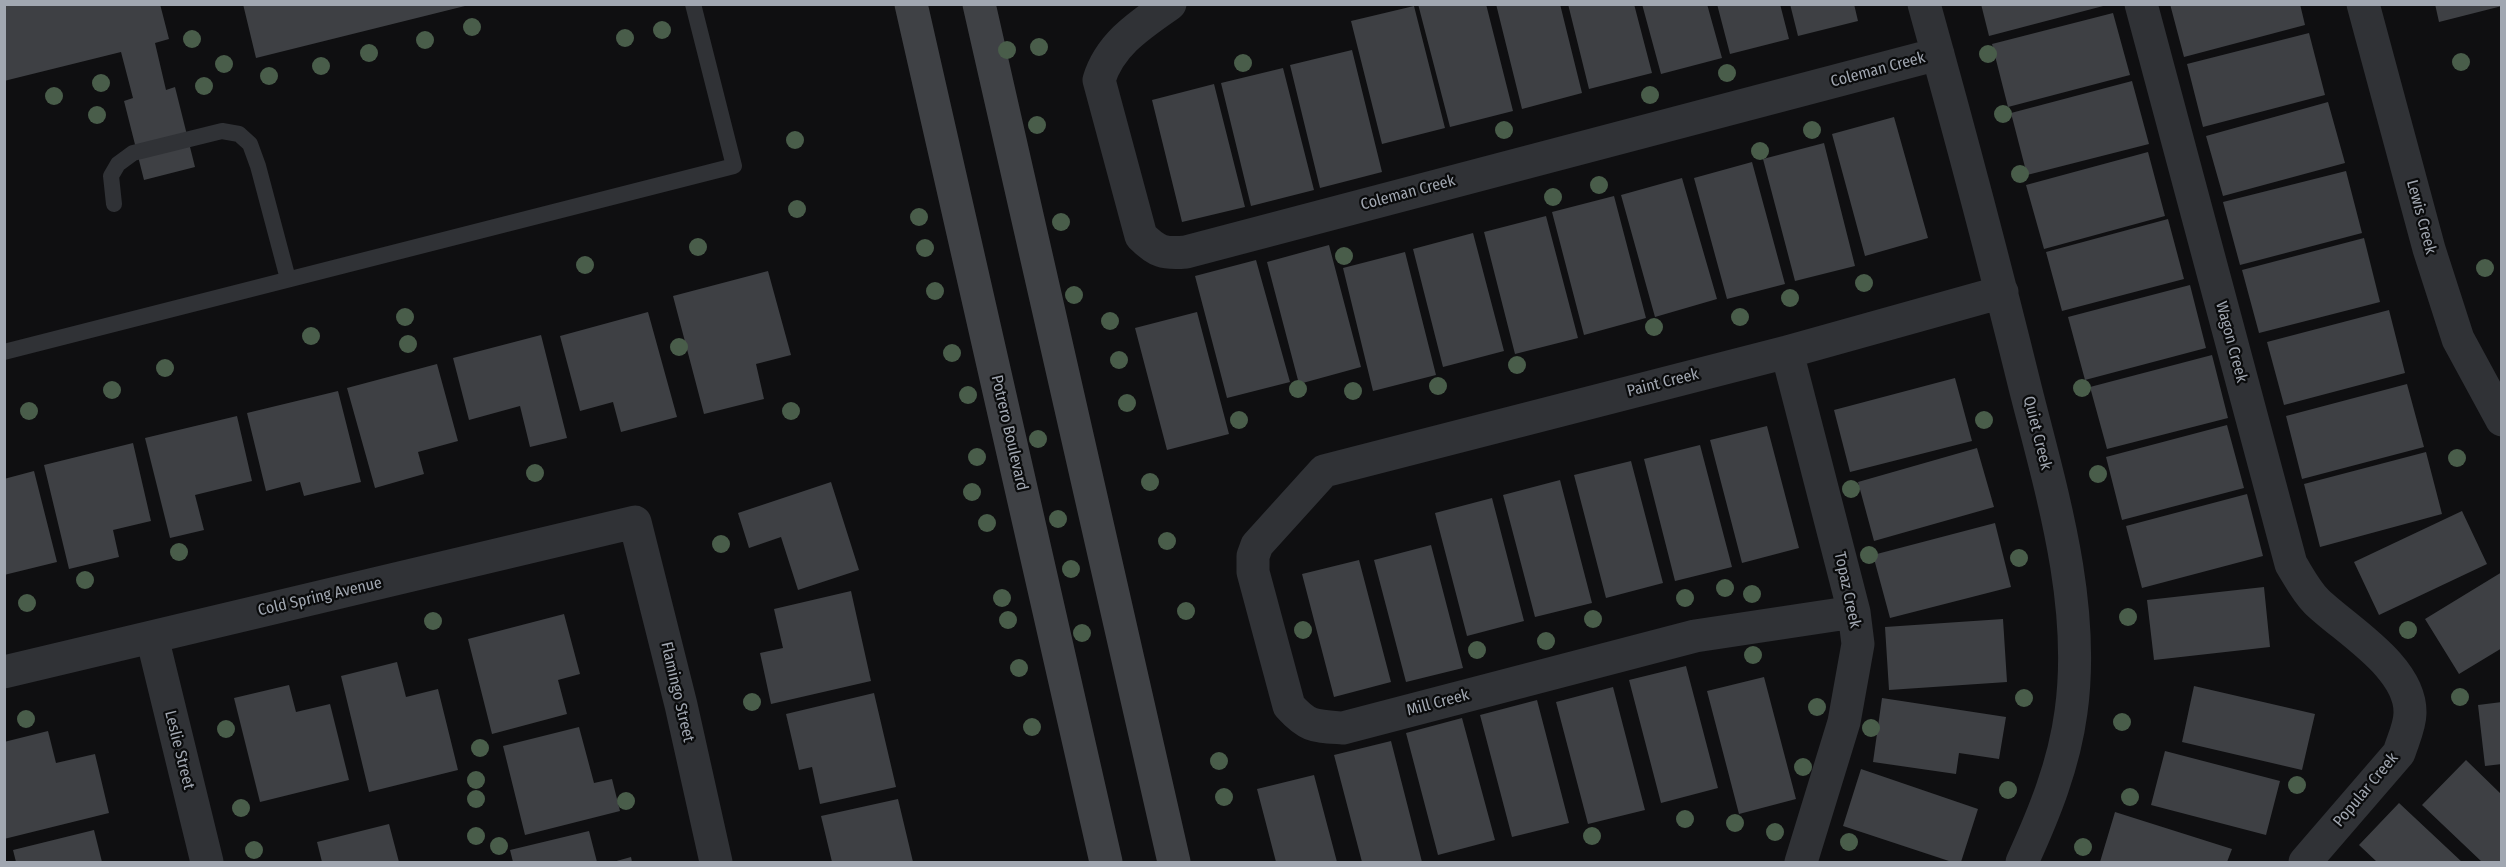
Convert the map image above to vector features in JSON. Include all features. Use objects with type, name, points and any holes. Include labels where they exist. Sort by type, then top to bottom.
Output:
[{"type":"street","name":"Potrero Boulevard","points":[[911,4],[1106,862]]},
{"type":"street","points":[[980,4],[1174,862]]},
{"type":"street","name":"Coleman Creek","points":[[1170,4],[1121,43],[1108,58],[1099,80],[1141,236],[1151,247],[1166,253],[1186,252],[1938,54]]},
{"type":"street","name":"Quiet Creek","points":[[1924,4],[2002,292],[2063,539],[2074,643],[2071,712],[2058,774],[2022,862]]},
{"type":"street","name":"Wagon Creek","points":[[2140,4],[2291,564],[2316,601],[2374,650]]},
{"type":"street","name":"Lewis Creek","points":[[2363,4],[2429,249],[2458,339],[2502,420]]},
{"type":"street","name":"Paint Creek","points":[[1323,471],[1787,352],[2002,292]]},
{"type":"street","name":"Topaz Creek","points":[[1787,352],[1854,612],[1858,644],[1845,722],[1801,862]]},
{"type":"street","name":"Mill Creek","points":[[1323,471],[1257,545],[1253,556],[1253,572],[1289,706],[1303,721],[1318,727],[1343,728],[1695,636],[1854,612]]},
{"type":"street","name":"Cold Spring Avenue","points":[[4,672],[636,522]]},
{"type":"street","name":"Flamingo Street","points":[[636,522],[681,705],[716,862]]},
{"type":"street","name":"Leslie Street","points":[[152,637],[207,862]]},
{"type":"street","name":"Popular Creek","points":[[2305,862],[2398,753],[2406,733],[2410,712],[2406,691],[2374,650]]},
{"type":"lane","points":[[4,352],[734,166],[693,4]]},
{"type":"lane","points":[[114,204],[111,176],[118,164],[133,153],[222,131],[239,134],[250,144],[258,166],[288,279]]},
{"type":"building","points":[[4,4],[160,4],[169,39],[155,43],[166,90],[175,87],[195,167],[144,180],[124,101],[133,98],[121,52],[4,81]]},
{"type":"building","points":[[243,4],[469,4],[469,5],[256,58]]},
{"type":"building","points":[[1418,4],[1486,4],[1513,111],[1450,127]]},
{"type":"building","points":[[1496,4],[1560,4],[1582,93],[1522,109]]},
{"type":"building","points":[[1568,4],[1634,4],[1652,73],[1589,89]]},
{"type":"building","points":[[1642,4],[1707,4],[1722,58],[1661,74]]},
{"type":"building","points":[[1717,4],[1780,4],[1789,39],[1730,54]]},
{"type":"building","points":[[1790,4],[1854,4],[1858,21],[1798,36]]},
{"type":"building","points":[[1981,4],[2107,4],[2107,5],[1989,36]]},
{"type":"building","points":[[2170,4],[2300,4],[2305,25],[2184,57]]},
{"type":"building","points":[[2435,4],[2502,4],[2502,6],[2439,22]]},
{"type":"building","points":[[1414,6],[1445,128],[1382,144],[1351,21]]},
{"type":"building","points":[[2113,13],[2130,75],[2008,107],[1992,44]]},
{"type":"building","points":[[2309,33],[2325,95],[2203,127],[2187,64]]},
{"type":"building","points":[[1352,50],[1382,172],[1320,188],[1290,65]]},
{"type":"building","points":[[1283,68],[1314,190],[1251,206],[1221,83]]},
{"type":"building","points":[[2132,81],[2149,144],[2027,175],[2011,113]]},
{"type":"building","points":[[1214,84],[1245,207],[1182,222],[1152,100]]},
{"type":"building","points":[[2328,102],[2345,163],[2223,196],[2206,136]]},
{"type":"building","points":[[1894,117],[1928,238],[1865,256],[1832,134]]},
{"type":"building","points":[[1824,143],[1855,266],[1795,281],[1763,159]]},
{"type":"building","points":[[2148,152],[2165,216],[2044,249],[2026,185]]},
{"type":"building","points":[[1752,162],[1785,284],[1727,299],[1694,178]]},
{"type":"building","points":[[2346,171],[2362,233],[2240,265],[2223,202]]},
{"type":"building","points":[[1682,178],[1717,299],[1655,317],[1621,195]]},
{"type":"building","points":[[1614,196],[1646,318],[1584,335],[1552,212]]},
{"type":"building","points":[[1546,216],[1578,338],[1515,354],[1484,232]]},
{"type":"building","points":[[2168,219],[2184,279],[2062,311],[2046,252]]},
{"type":"building","points":[[1473,233],[1504,351],[1443,367],[1413,249]]},
{"type":"building","points":[[2364,238],[2380,302],[2259,333],[2242,270]]},
{"type":"building","points":[[1329,245],[1361,367],[1299,384],[1267,262]]},
{"type":"building","points":[[1405,252],[1436,375],[1373,391],[1343,268]]},
{"type":"building","points":[[1256,260],[1290,382],[1227,398],[1195,276]]},
{"type":"building","points":[[768,271],[791,355],[756,364],[764,399],[704,414],[673,296]]},
{"type":"building","points":[[2190,285],[2206,348],[2085,380],[2068,317]]},
{"type":"building","points":[[2389,310],[2405,373],[2284,405],[2267,342]]},
{"type":"building","points":[[648,312],[677,417],[621,432],[613,402],[580,411],[560,336]]},
{"type":"building","points":[[1197,312],[1229,434],[1167,450],[1135,328]]},
{"type":"building","points":[[541,335],[567,438],[530,447],[520,406],[469,420],[453,358]]},
{"type":"building","points":[[2212,355],[2228,418],[2107,449],[2090,387]]},
{"type":"building","points":[[437,364],[458,441],[418,452],[424,474],[375,488],[347,388]]},
{"type":"building","points":[[1955,378],[1972,441],[1850,472],[1834,410]]},
{"type":"building","points":[[2407,384],[2424,447],[2302,479],[2286,416]]},
{"type":"building","points":[[338,391],[361,482],[304,496],[300,482],[266,491],[247,413]]},
{"type":"building","points":[[237,416],[252,481],[195,495],[204,530],[170,538],[145,438]]},
{"type":"building","points":[[2227,425],[2244,488],[2122,520],[2106,457]]},
{"type":"building","points":[[1767,426],[1799,548],[1742,563],[1710,440]]},
{"type":"building","points":[[133,443],[151,521],[113,530],[119,557],[69,569],[44,465]]},
{"type":"building","points":[[1700,445],[1732,567],[1675,581],[1644,459]]},
{"type":"building","points":[[1977,448],[1994,507],[1874,541],[1858,482]]},
{"type":"building","points":[[2426,452],[2442,514],[2320,547],[2304,484]]},
{"type":"building","points":[[1631,461],[1663,583],[1606,598],[1574,475]]},
{"type":"building","points":[[34,471],[57,562],[4,575],[4,479]]},
{"type":"building","points":[[1560,480],[1592,603],[1535,617],[1503,495]]},
{"type":"building","points":[[831,482],[859,570],[798,590],[781,537],[749,548],[738,513]]},
{"type":"building","points":[[2247,494],[2263,556],[2142,588],[2126,526]]},
{"type":"building","points":[[1492,498],[1524,621],[1467,636],[1435,513]]},
{"type":"building","points":[[2462,511],[2487,564],[2379,615],[2354,562]]},
{"type":"building","points":[[1995,523],[2011,587],[1890,618],[1873,555]]},
{"type":"building","points":[[1431,545],[1463,668],[1406,682],[1374,560]]},
{"type":"building","points":[[1359,560],[1391,682],[1334,697],[1302,574]]},
{"type":"building","points":[[2502,572],[2502,648],[2459,674],[2425,619]]},
{"type":"building","points":[[2264,587],[2270,647],[2154,660],[2147,600]]},
{"type":"building","points":[[851,591],[871,681],[771,704],[760,653],[783,648],[774,609]]},
{"type":"building","points":[[564,614],[580,674],[558,680],[567,714],[492,734],[468,639]]},
{"type":"building","points":[[2003,619],[2007,682],[1889,690],[1885,627]]},
{"type":"building","points":[[397,662],[406,697],[438,689],[458,770],[369,792],[341,676]]},
{"type":"building","points":[[1686,666],[1718,788],[1661,803],[1629,680]]},
{"type":"building","points":[[1764,677],[1796,799],[1739,814],[1707,691]]},
{"type":"building","points":[[289,685],[296,712],[330,704],[349,780],[260,802],[234,698]]},
{"type":"building","points":[[2194,686],[2315,714],[2302,770],[2182,742]]},
{"type":"building","points":[[1613,687],[1645,810],[1588,824],[1556,702]]},
{"type":"building","points":[[874,693],[896,787],[820,804],[812,767],[799,770],[786,714]]},
{"type":"building","points":[[1882,698],[2006,717],[1999,759],[1959,753],[1956,774],[1873,762]]},
{"type":"building","points":[[1537,700],[1569,823],[1512,837],[1480,715]]},
{"type":"building","points":[[2502,702],[2502,764],[2485,766],[2478,705]]},
{"type":"building","points":[[1462,718],[1495,840],[1438,855],[1406,733]]},
{"type":"building","points":[[579,727],[594,783],[612,779],[620,811],[525,835],[503,746]]},
{"type":"building","points":[[48,731],[56,763],[95,754],[109,813],[4,839],[4,742]]},
{"type":"building","points":[[1391,741],[1422,862],[1362,862],[1334,755]]},
{"type":"building","points":[[2165,751],[2280,781],[2266,835],[2151,805]]},
{"type":"building","points":[[2466,760],[2502,795],[2502,862],[2482,862],[2422,805]]},
{"type":"building","points":[[1861,769],[1978,809],[1961,862],[1952,862],[1843,826]]},
{"type":"building","points":[[1314,775],[1337,862],[1276,862],[1257,789]]},
{"type":"building","points":[[898,799],[913,862],[832,862],[821,816]]},
{"type":"building","points":[[2399,803],[2462,862],[2377,862],[2359,845]]},
{"type":"building","points":[[2115,812],[2232,849],[2227,862],[2100,862]]},
{"type":"building","points":[[389,824],[399,862],[322,862],[317,842]]},
{"type":"building","points":[[94,830],[102,862],[16,862],[13,850]]},
{"type":"building","points":[[589,831],[597,862],[513,862],[510,850]]},
{"type":"building","points":[[631,857],[632,862],[613,862]]}]
